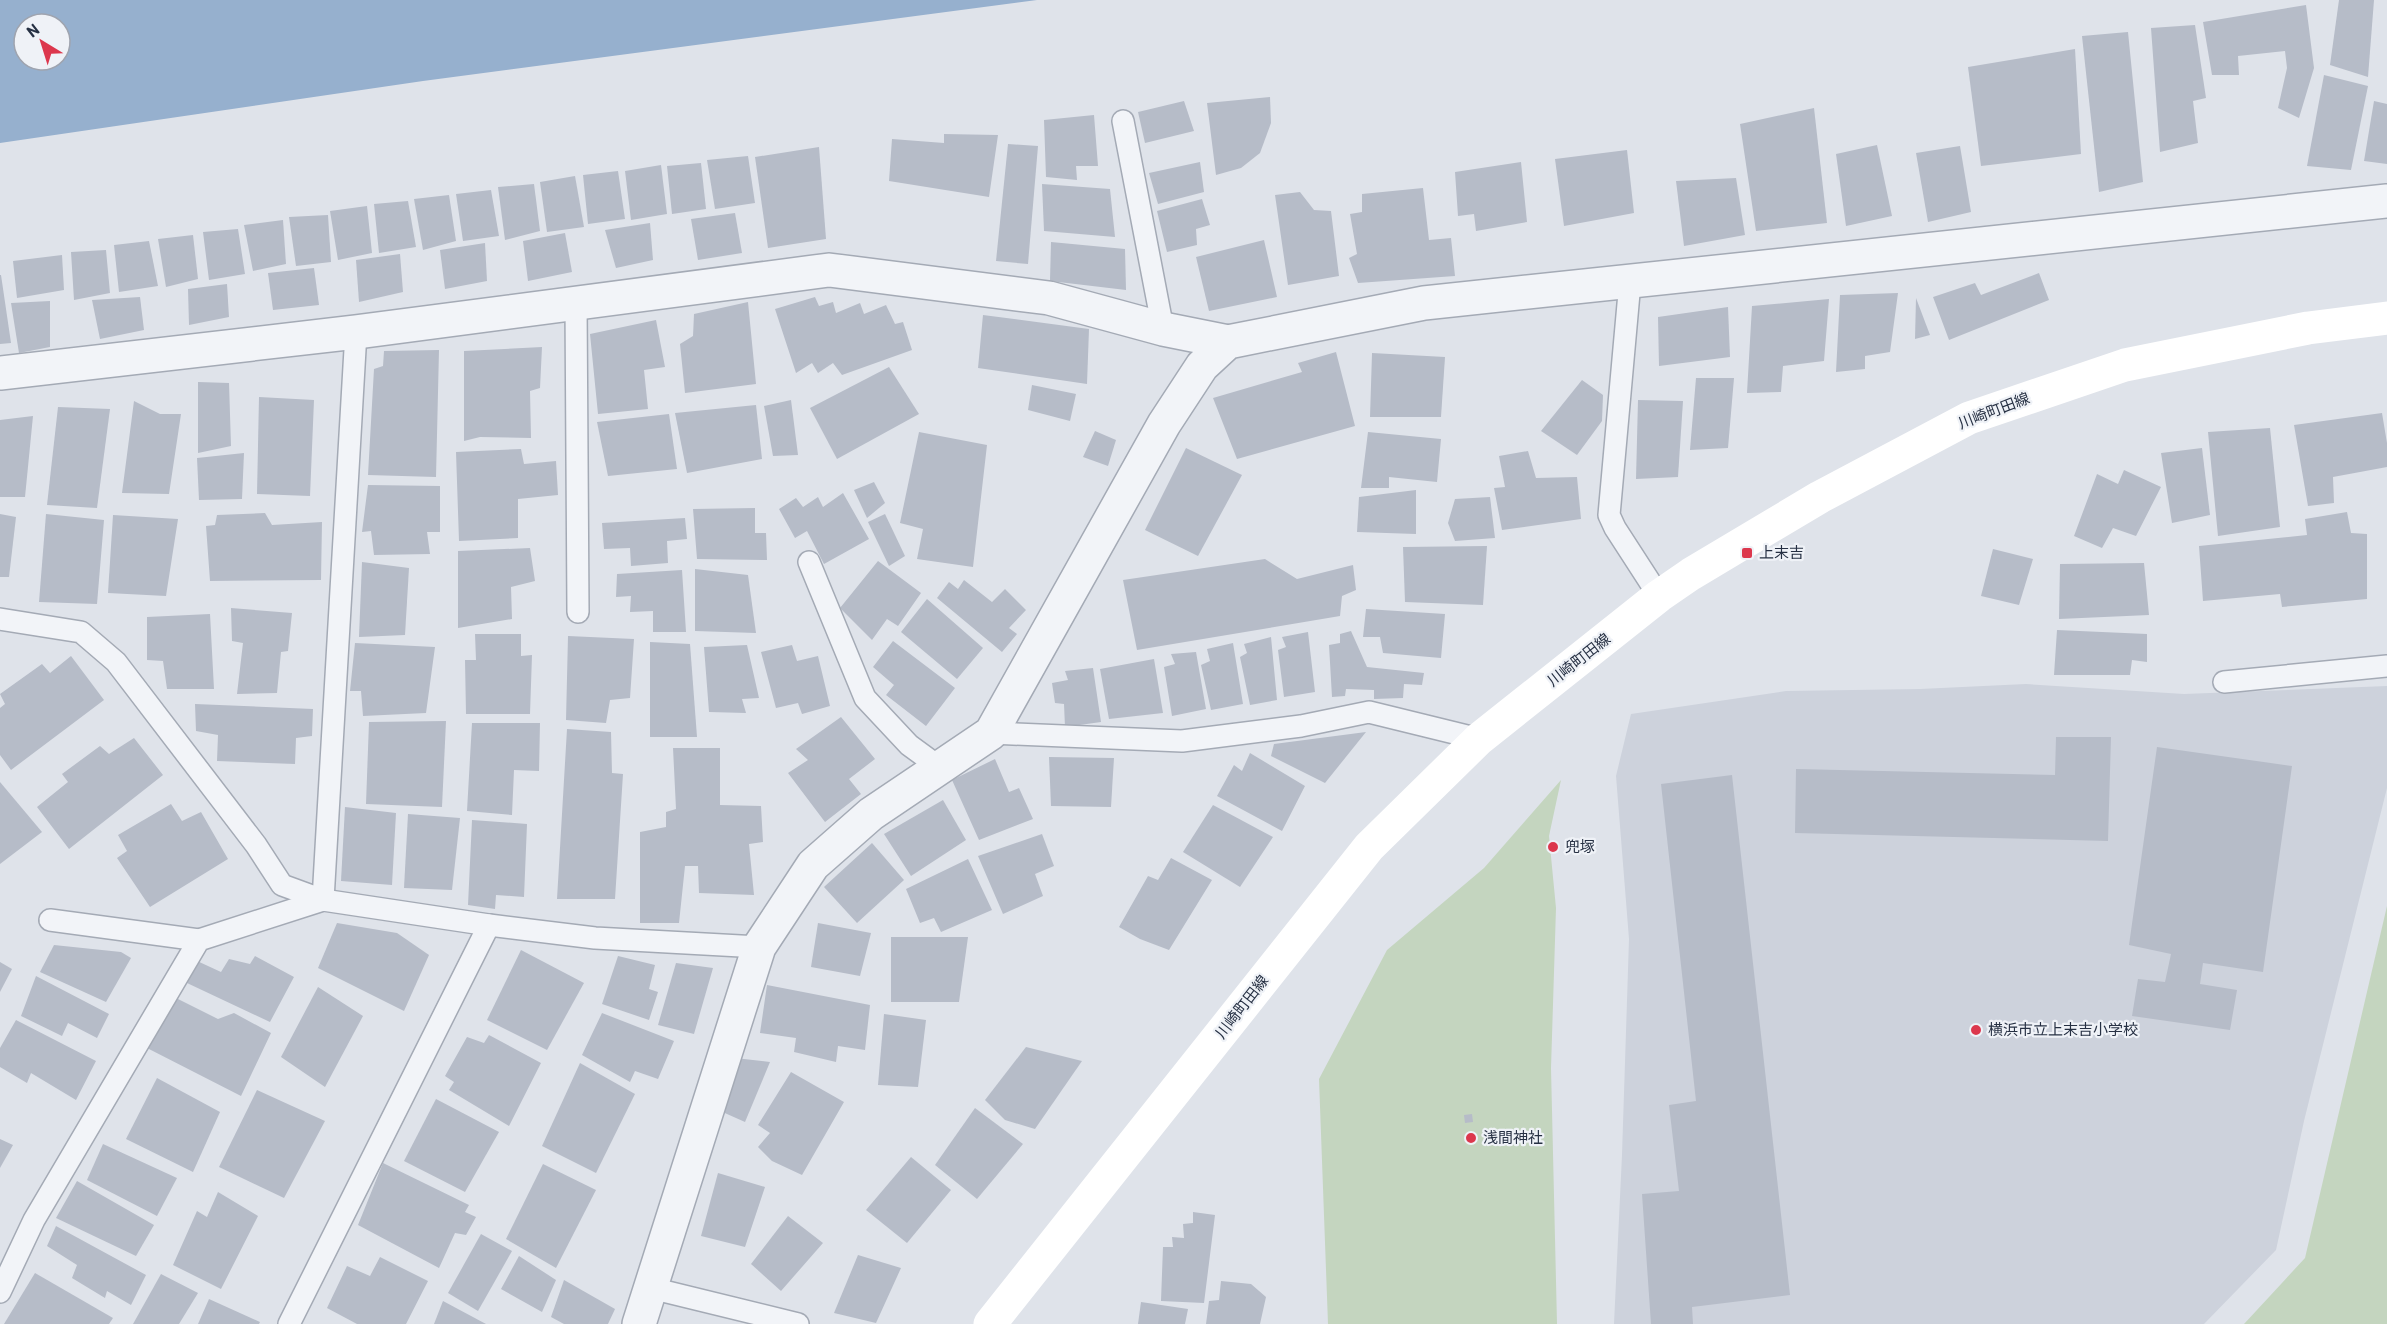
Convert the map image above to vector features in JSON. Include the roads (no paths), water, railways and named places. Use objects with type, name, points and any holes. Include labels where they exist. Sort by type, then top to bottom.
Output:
[{"type":"main road","name":"川崎町田線","points":[[990,1324],[1369,847],[1479,739],[1659,596],[1691,574],[1820,497],[1969,418],[2125,365],[2308,328],[2387,318]]},
{"type":"street","points":[[0,373],[356,333],[829,270],[1049,298],[1163,330],[1228,342],[1424,303],[2387,201]]},
{"type":"street","points":[[639,1324],[759,947],[813,865],[871,813],[991,733],[1164,424],[1202,366],[1228,342]]},
{"type":"lane","points":[[1123,121],[1163,330]]},
{"type":"lane","points":[[1630,282],[1609,515],[1659,596]]},
{"type":"lane","points":[[576,303],[578,612]]},
{"type":"lane","points":[[323,900],[356,333]]},
{"type":"lane","points":[[808,562],[865,698],[909,745],[939,766]]},
{"type":"lane","points":[[0,619],[81,632],[116,662],[256,845],[282,885],[323,900],[489,925],[595,938],[759,947]]},
{"type":"lane","points":[[2224,682],[2387,666]]},
{"type":"lane","points":[[991,733],[1182,741],[1301,726],[1369,711],[1479,739]]},
{"type":"lane","points":[[50,921],[199,940],[323,900]]},
{"type":"lane","points":[[289,1324],[489,925]]},
{"type":"lane","points":[[0,1292],[34,1220],[199,940]]},
{"type":"lane","points":[[651,1288],[798,1324]]},
{"type":"water","points":[[0,0],[1037,0],[423,81],[0,143]]},
{"type":"place","name":"上末吉","points":[[1747,553]]},
{"type":"place","name":"兜塚","points":[[1553,847]]},
{"type":"place","name":"横浜市立上末吉小学校","points":[[1976,1030]]},
{"type":"place","name":"浅間神社","points":[[1471,1138]]}]
